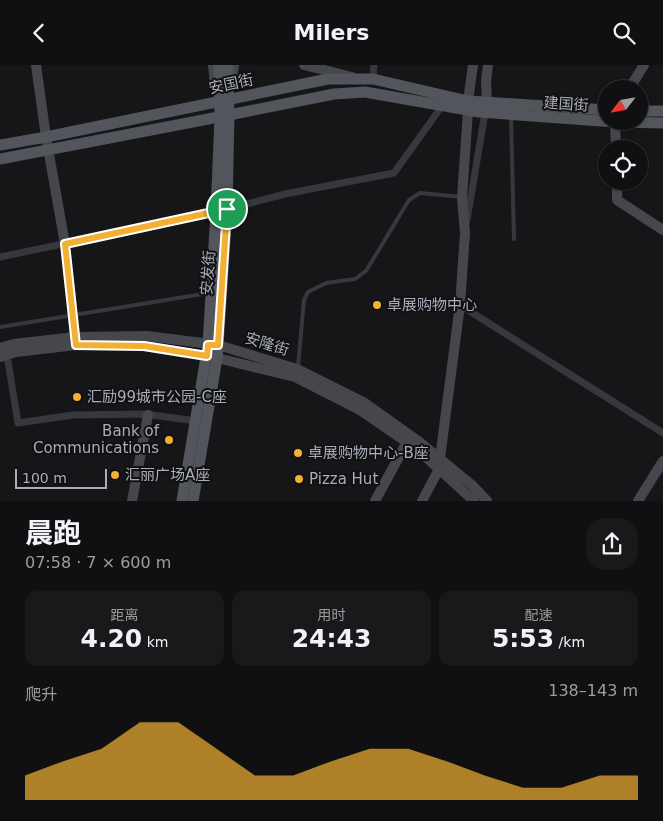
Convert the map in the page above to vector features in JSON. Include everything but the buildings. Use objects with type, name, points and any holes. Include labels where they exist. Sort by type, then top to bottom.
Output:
[{"type":"main road","points":[[36,65],[48,150],[65,244],[75,341]]},
{"type":"main road","name":"安发街","points":[[213,65],[214,77],[224,101]]},
{"type":"main road","name":"安发街","points":[[212,351],[222,211],[225,116],[219,65]]},
{"type":"main road","name":"安发街","points":[[224,101],[228,65]]},
{"type":"main road","name":"安发街","points":[[224,101],[234,65]]},
{"type":"main road","points":[[305,84],[307,65],[357,78]]},
{"type":"main road","points":[[440,458],[460,305],[465,233],[462,197],[468,106],[473,65]]},
{"type":"main road","points":[[486,107],[488,65]]},
{"type":"main road","points":[[635,80],[644,65]]},
{"type":"main road","name":"安国街","points":[[0,145],[328,79],[372,79],[468,106]]},
{"type":"main road","name":"安国街","points":[[0,159],[334,93],[365,92],[442,107],[468,106]]},
{"type":"main road","name":"建国街","points":[[468,106],[598,110]]},
{"type":"main road","name":"建国街","points":[[486,107],[511,114],[598,121]]},
{"type":"main road","points":[[648,111],[663,111]]},
{"type":"main road","name":"建国街","points":[[648,123],[663,123]]},
{"type":"main road","points":[[617,190],[617,200],[663,230]]},
{"type":"main road","name":"安发街","points":[[212,351],[211,292],[222,211]]},
{"type":"main road","name":"安隆街","points":[[2,353],[75,341],[147,336],[298,369],[365,403],[440,458],[472,485],[487,501]]},
{"type":"main road","points":[[182,501],[196,421],[212,351]]},
{"type":"main road","points":[[193,501],[212,351]]},
{"type":"main road","name":"安隆街","points":[[212,351],[295,377],[360,410],[417,449],[474,501]]},
{"type":"main road","points":[[132,501],[148,415]]},
{"type":"main road","points":[[375,501],[407,442]]},
{"type":"main road","points":[[638,501],[663,461]]},
{"type":"main road","points":[[422,501],[439,469]]},
{"type":"street","points":[[372,79],[374,65]]},
{"type":"street","points":[[0,257],[222,211],[285,194],[394,173],[442,107]]},
{"type":"street","points":[[465,233],[486,107]]},
{"type":"street","points":[[460,305],[663,433]]},
{"type":"street","points":[[2,353],[18,423],[73,415],[148,415],[196,421]]},
{"type":"street","points":[[439,469],[440,458]]},
{"type":"lane","points":[[511,114],[514,239]]},
{"type":"lane","points":[[298,369],[304,300],[308,292],[326,283],[355,279],[366,271],[409,200],[420,193],[462,197]]},
{"type":"lane","points":[[0,327],[211,292]]},
{"type":"place","name":"卓展购物中心","points":[[377,305]]},
{"type":"place","name":"汇励99城市公园-C座","points":[[77,397]]},
{"type":"place","name":"Bank of Communications","points":[[169,440]]},
{"type":"place","name":"卓展购物中心-B座","points":[[298,453]]},
{"type":"place","name":"汇丽广场A座","points":[[115,475]]},
{"type":"place","name":"Pizza Hut","points":[[299,479]]},
{"type":"route","points":[[227,209],[218,345],[208,345],[207,356],[144,346],[76,345],[65,244],[227,209]]}]
